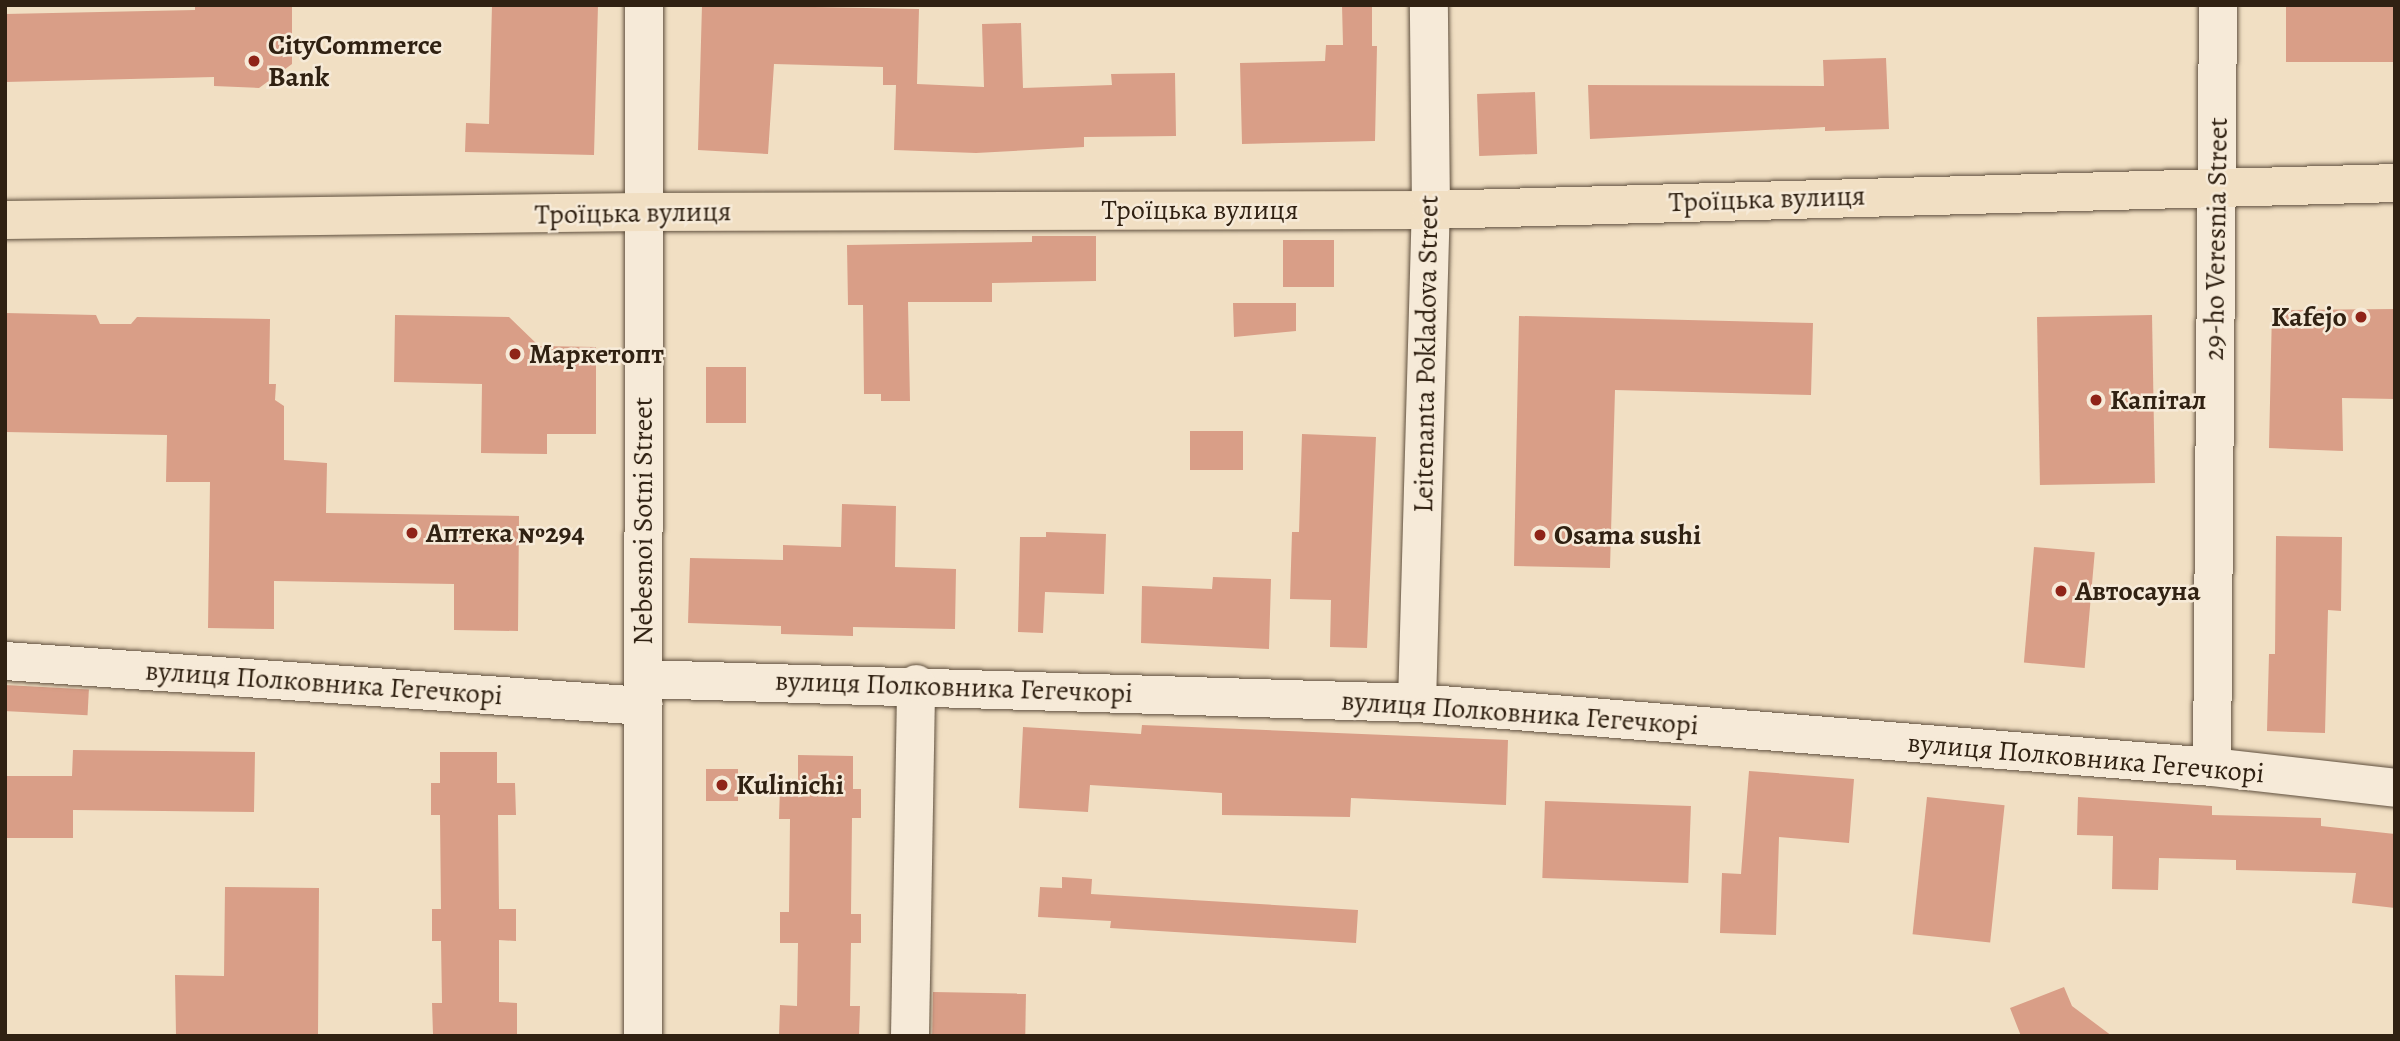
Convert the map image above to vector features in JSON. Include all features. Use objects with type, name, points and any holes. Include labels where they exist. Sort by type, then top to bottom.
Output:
[{"type":"main road","name":"Троїцька вулиця","points":[[5,220],[643,212],[1431,210],[2217,185],[2395,183]]},
{"type":"street","name":"Nebesnoi Sotni Street","points":[[643,1036],[644,5]]},
{"type":"street","name":"Leitenanta Pokladova Street","points":[[1417,703],[1431,210],[1429,5]]},
{"type":"street","name":"29-ho Veresnia Street","points":[[2212,767],[2218,5]]},
{"type":"street","name":"вулиця Полковника Гегечкорі","points":[[5,661],[643,693],[916,684],[1417,703],[2212,767],[2395,788]]},
{"type":"street","points":[[910,1036],[916,684]]},
{"type":"building","points":[[195,5],[292,5],[292,64],[259,88],[214,86],[214,77],[5,82],[5,14],[195,10]]},
{"type":"building","points":[[492,5],[598,5],[594,155],[465,152],[466,123],[489,124]]},
{"type":"building","points":[[702,5],[919,9],[917,84],[984,87],[982,24],[1021,23],[1023,88],[1112,85],[1111,74],[1175,73],[1176,136],[1084,137],[1084,147],[976,153],[894,150],[896,85],[883,85],[883,67],[774,64],[768,154],[698,150]]},
{"type":"building","points":[[1342,5],[1372,5],[1372,46],[1377,46],[1375,141],[1242,144],[1240,63],[1325,61],[1326,45],[1343,45]]},
{"type":"building","points":[[2286,5],[2395,5],[2395,62],[2286,62]]},
{"type":"building","points":[[1886,58],[1889,129],[1825,131],[1825,127],[1590,139],[1588,85],[1824,86],[1823,60]]},
{"type":"building","points":[[1535,92],[1537,154],[1479,156],[1477,94]]},
{"type":"building","points":[[1032,236],[1096,236],[1096,281],[992,283],[992,302],[908,302],[910,401],[881,401],[881,394],[864,394],[863,305],[848,305],[847,245],[1032,242]]},
{"type":"building","points":[[1283,240],[1334,240],[1334,287],[1283,287]]},
{"type":"building","points":[[1233,303],[1296,303],[1296,331],[1234,337]]},
{"type":"building","points":[[2395,309],[2395,399],[2342,398],[2343,451],[2269,448],[2272,310]]},
{"type":"building","points":[[5,313],[96,315],[100,324],[131,324],[137,317],[270,319],[269,384],[276,384],[275,400],[284,406],[284,460],[327,463],[326,513],[519,516],[518,631],[454,630],[454,584],[274,581],[274,629],[208,628],[210,482],[166,482],[167,435],[5,432]]},
{"type":"building","points":[[395,315],[509,317],[539,346],[596,347],[596,434],[547,434],[547,454],[481,453],[482,384],[394,382]]},
{"type":"building","name":"Капітал","points":[[2152,315],[2155,483],[2040,485],[2037,317]]},
{"type":"building","points":[[1519,316],[1813,323],[1811,395],[1615,390],[1610,568],[1514,566]]},
{"type":"building","points":[[706,367],[746,367],[746,423],[706,423]]},
{"type":"building","points":[[1190,431],[1243,431],[1243,470],[1190,470]]},
{"type":"building","points":[[1302,434],[1376,437],[1367,648],[1330,647],[1331,600],[1290,599],[1292,532],[1299,532]]},
{"type":"building","points":[[842,504],[896,506],[895,567],[956,569],[955,629],[853,627],[853,636],[781,634],[781,626],[688,623],[690,558],[783,560],[783,545],[841,547]]},
{"type":"building","points":[[1046,532],[1106,534],[1104,594],[1045,592],[1043,633],[1018,632],[1020,537],[1046,537]]},
{"type":"building","points":[[2276,536],[2342,537],[2341,611],[2328,610],[2325,733],[2267,731],[2269,654],[2275,654]]},
{"type":"building","name":"Автосауна","points":[[2034,547],[2095,552],[2085,668],[2024,663]]},
{"type":"building","points":[[1213,577],[1271,579],[1269,649],[1141,643],[1142,586],[1212,589]]},
{"type":"building","points":[[5,685],[89,689],[88,715],[5,711]]},
{"type":"building","points":[[1142,725],[1508,740],[1506,805],[1351,798],[1350,817],[1222,815],[1222,793],[1090,785],[1088,812],[1019,808],[1023,727],[1141,734]]},
{"type":"building","points":[[73,750],[255,752],[254,812],[73,810],[73,838],[5,838],[5,776],[72,776]]},
{"type":"building","points":[[440,752],[497,752],[497,783],[515,783],[516,815],[498,815],[499,909],[516,909],[516,941],[499,940],[499,1002],[517,1003],[517,1034],[433,1034],[432,1003],[442,1003],[441,941],[432,941],[432,909],[441,909],[440,815],[431,815],[431,783],[440,783]]},
{"type":"building","points":[[798,755],[853,756],[853,789],[861,789],[861,818],[852,818],[851,914],[861,914],[861,943],[851,943],[850,1006],[860,1006],[859,1036],[779,1036],[780,1005],[797,1006],[798,943],[780,943],[780,912],[789,912],[790,819],[779,819],[780,786],[798,787]]},
{"type":"building","points":[[706,769],[738,769],[738,801],[706,801]]},
{"type":"building","points":[[1749,771],[1854,779],[1849,843],[1779,837],[1776,935],[1720,933],[1722,873],[1741,874]]},
{"type":"building","points":[[1927,797],[2005,805],[1990,942],[1913,934]]},
{"type":"building","points":[[2078,797],[2212,806],[2212,815],[2321,818],[2321,826],[2395,834],[2395,908],[2352,903],[2356,873],[2236,870],[2236,860],[2159,858],[2158,890],[2112,889],[2113,836],[2077,835]]},
{"type":"building","points":[[1545,801],[1691,806],[1688,883],[1542,878]]},
{"type":"building","points":[[1062,877],[1092,879],[1091,894],[1358,910],[1356,943],[1110,928],[1111,921],[1038,917],[1040,887],[1062,888]]},
{"type":"building","points":[[225,887],[319,888],[318,1036],[176,1036],[175,975],[224,976]]},
{"type":"building","points":[[2064,987],[2072,1006],[2112,1036],[2021,1036],[2010,1008]]},
{"type":"building","points":[[933,992],[1026,994],[1025,1036],[932,1036]]},
{"type":"place","name":"CityCommerce Bank","points":[[254,61]]},
{"type":"place","name":"Kafejo","points":[[2361,317]]},
{"type":"place","name":"Маркетопт","points":[[515,354]]},
{"type":"place","name":"Капітал","points":[[2096,400]]},
{"type":"place","name":"Аптека №294","points":[[412,533]]},
{"type":"place","name":"Osama sushi","points":[[1540,535]]},
{"type":"place","name":"Автосауна","points":[[2061,591]]},
{"type":"place","name":"Kulinichi","points":[[722,785]]}]
